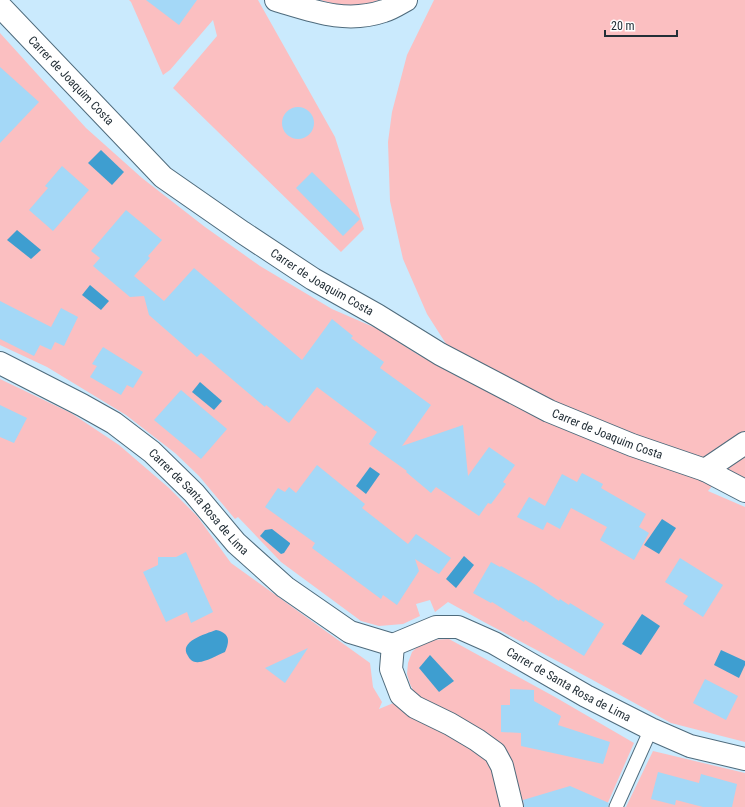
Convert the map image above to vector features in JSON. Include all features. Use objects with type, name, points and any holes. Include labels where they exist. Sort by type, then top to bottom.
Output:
[{"type":"street","points":[[276,0],[330,16],[358,17],[385,11],[406,0]]},
{"type":"street","name":"Carrer de Joaquim Costa","points":[[0,6],[163,177],[313,279],[378,315],[440,354],[549,411],[632,445],[705,470],[745,491]]},
{"type":"street","name":"Carrer de Santa Rosa de Lima","points":[[0,363],[114,423],[152,452],[194,493],[236,543],[285,587],[350,632],[393,645],[436,627],[458,627],[494,643],[586,696],[652,729],[690,746],[745,759]]},
{"type":"street","points":[[705,470],[745,443]]},
{"type":"street","points":[[393,645],[391,669],[401,695],[415,707],[450,724],[495,753],[502,766],[512,807]]},
{"type":"lane","points":[[616,807],[652,729]]},
{"type":"shaded area","points":[[129,0],[258,0],[335,137],[364,229],[341,252],[173,88],[217,36],[213,20],[170,70],[163,75]]},
{"type":"shaded area","points":[[320,0],[380,0],[350,6]]},
{"type":"shaded area","points":[[434,0],[745,0],[745,485],[722,474],[708,491],[745,507],[745,742],[671,723],[448,602],[435,612],[430,600],[416,604],[420,616],[403,624],[379,626],[361,621],[281,562],[238,517],[235,519],[199,476],[175,453],[126,415],[47,367],[0,345],[0,33],[86,128],[142,178],[205,227],[260,266],[332,309],[378,329],[417,354],[460,378],[450,350],[427,314],[403,259],[390,201],[388,142],[392,112],[407,55]]},
{"type":"shaded area","points":[[0,379],[71,413],[119,445],[169,488],[197,516],[231,563],[370,663],[373,687],[382,702],[379,709],[415,694],[407,674],[408,663],[412,652],[420,644],[428,640],[449,639],[555,697],[634,743],[606,807],[0,807]]},
{"type":"shaded area","points":[[653,751],[745,773],[745,807],[626,807]]},
{"type":"water","points":[[101,150],[124,172],[112,185],[88,163]]},
{"type":"water","points":[[17,230],[41,250],[31,259],[7,240]]},
{"type":"water","points":[[90,285],[109,301],[101,310],[82,295]]},
{"type":"water","points":[[200,382],[222,401],[214,410],[192,392]]},
{"type":"water","points":[[370,467],[380,474],[366,494],[356,486]]},
{"type":"water","points":[[662,519],[676,528],[659,554],[644,545]]},
{"type":"water","points":[[272,529],[290,543],[284,553],[281,554],[260,536],[265,530]]},
{"type":"water","points":[[464,556],[474,565],[456,588],[446,579]]},
{"type":"water","points":[[642,614],[660,626],[641,655],[622,644]]},
{"type":"water","points":[[216,630],[224,633],[228,638],[228,644],[225,652],[202,662],[195,662],[191,660],[186,651],[190,642],[200,636]]},
{"type":"water","points":[[721,650],[745,661],[745,665],[739,678],[714,665]]},
{"type":"water","points":[[430,655],[454,681],[439,692],[419,668]]},
{"type":"building","points":[[146,0],[197,0],[179,25]]},
{"type":"building","points":[[0,67],[39,102],[0,143]]},
{"type":"building","points":[[295,107],[301,107],[311,114],[314,123],[313,129],[307,136],[301,139],[295,139],[285,132],[282,126],[282,120],[289,110]]},
{"type":"building","points":[[62,166],[89,190],[53,231],[29,210],[48,188],[45,186]]},
{"type":"building","points":[[312,172],[360,219],[343,236],[296,188]]},
{"type":"building","points":[[126,210],[162,240],[148,256],[150,258],[134,276],[164,301],[194,268],[302,360],[332,319],[353,336],[351,338],[384,362],[380,368],[431,405],[402,446],[463,425],[468,476],[489,447],[515,465],[503,482],[506,484],[491,504],[488,503],[479,516],[436,487],[431,493],[406,472],[407,471],[369,444],[377,432],[317,387],[289,423],[266,405],[265,407],[201,353],[197,357],[149,315],[144,296],[130,297],[93,266],[100,258],[91,251]]},
{"type":"building","points":[[0,301],[51,327],[61,308],[78,317],[64,346],[55,342],[51,350],[40,345],[34,356],[0,339]]},
{"type":"building","points":[[103,347],[143,372],[133,388],[127,385],[121,395],[90,377],[97,366],[92,364]]},
{"type":"building","points":[[181,390],[227,429],[201,459],[154,420]]},
{"type":"building","points":[[0,405],[27,418],[14,443],[0,437]]},
{"type":"building","points":[[317,465],[365,504],[362,508],[408,544],[416,534],[451,558],[439,574],[415,559],[419,571],[397,605],[383,595],[381,599],[312,548],[315,543],[265,507],[278,488],[285,492],[289,487],[296,493]]},
{"type":"building","points":[[582,473],[603,484],[601,488],[646,514],[639,527],[649,533],[634,560],[600,540],[607,527],[571,508],[560,529],[547,522],[543,530],[517,517],[529,497],[545,506],[562,474],[577,482]]},
{"type":"building","points":[[186,552],[213,612],[191,623],[187,612],[166,622],[143,572],[158,565],[158,557],[176,557]]},
{"type":"building","points":[[680,558],[723,585],[703,617],[683,604],[688,596],[665,582]]},
{"type":"building","points":[[491,562],[536,585],[559,601],[560,599],[569,605],[570,603],[604,624],[584,656],[525,620],[524,622],[492,602],[491,603],[473,593]]},
{"type":"building","points":[[308,648],[285,683],[265,668]]},
{"type":"building","points":[[705,679],[738,696],[726,720],[693,703]]},
{"type":"building","points":[[510,689],[534,690],[534,701],[561,716],[558,725],[610,742],[603,764],[521,746],[521,733],[501,732],[501,705],[510,705]]},
{"type":"building","points":[[658,772],[699,783],[701,774],[737,784],[732,807],[703,807],[676,800],[675,805],[651,799]]},
{"type":"building","points":[[570,786],[609,803],[608,807],[524,807],[523,800]]}]
